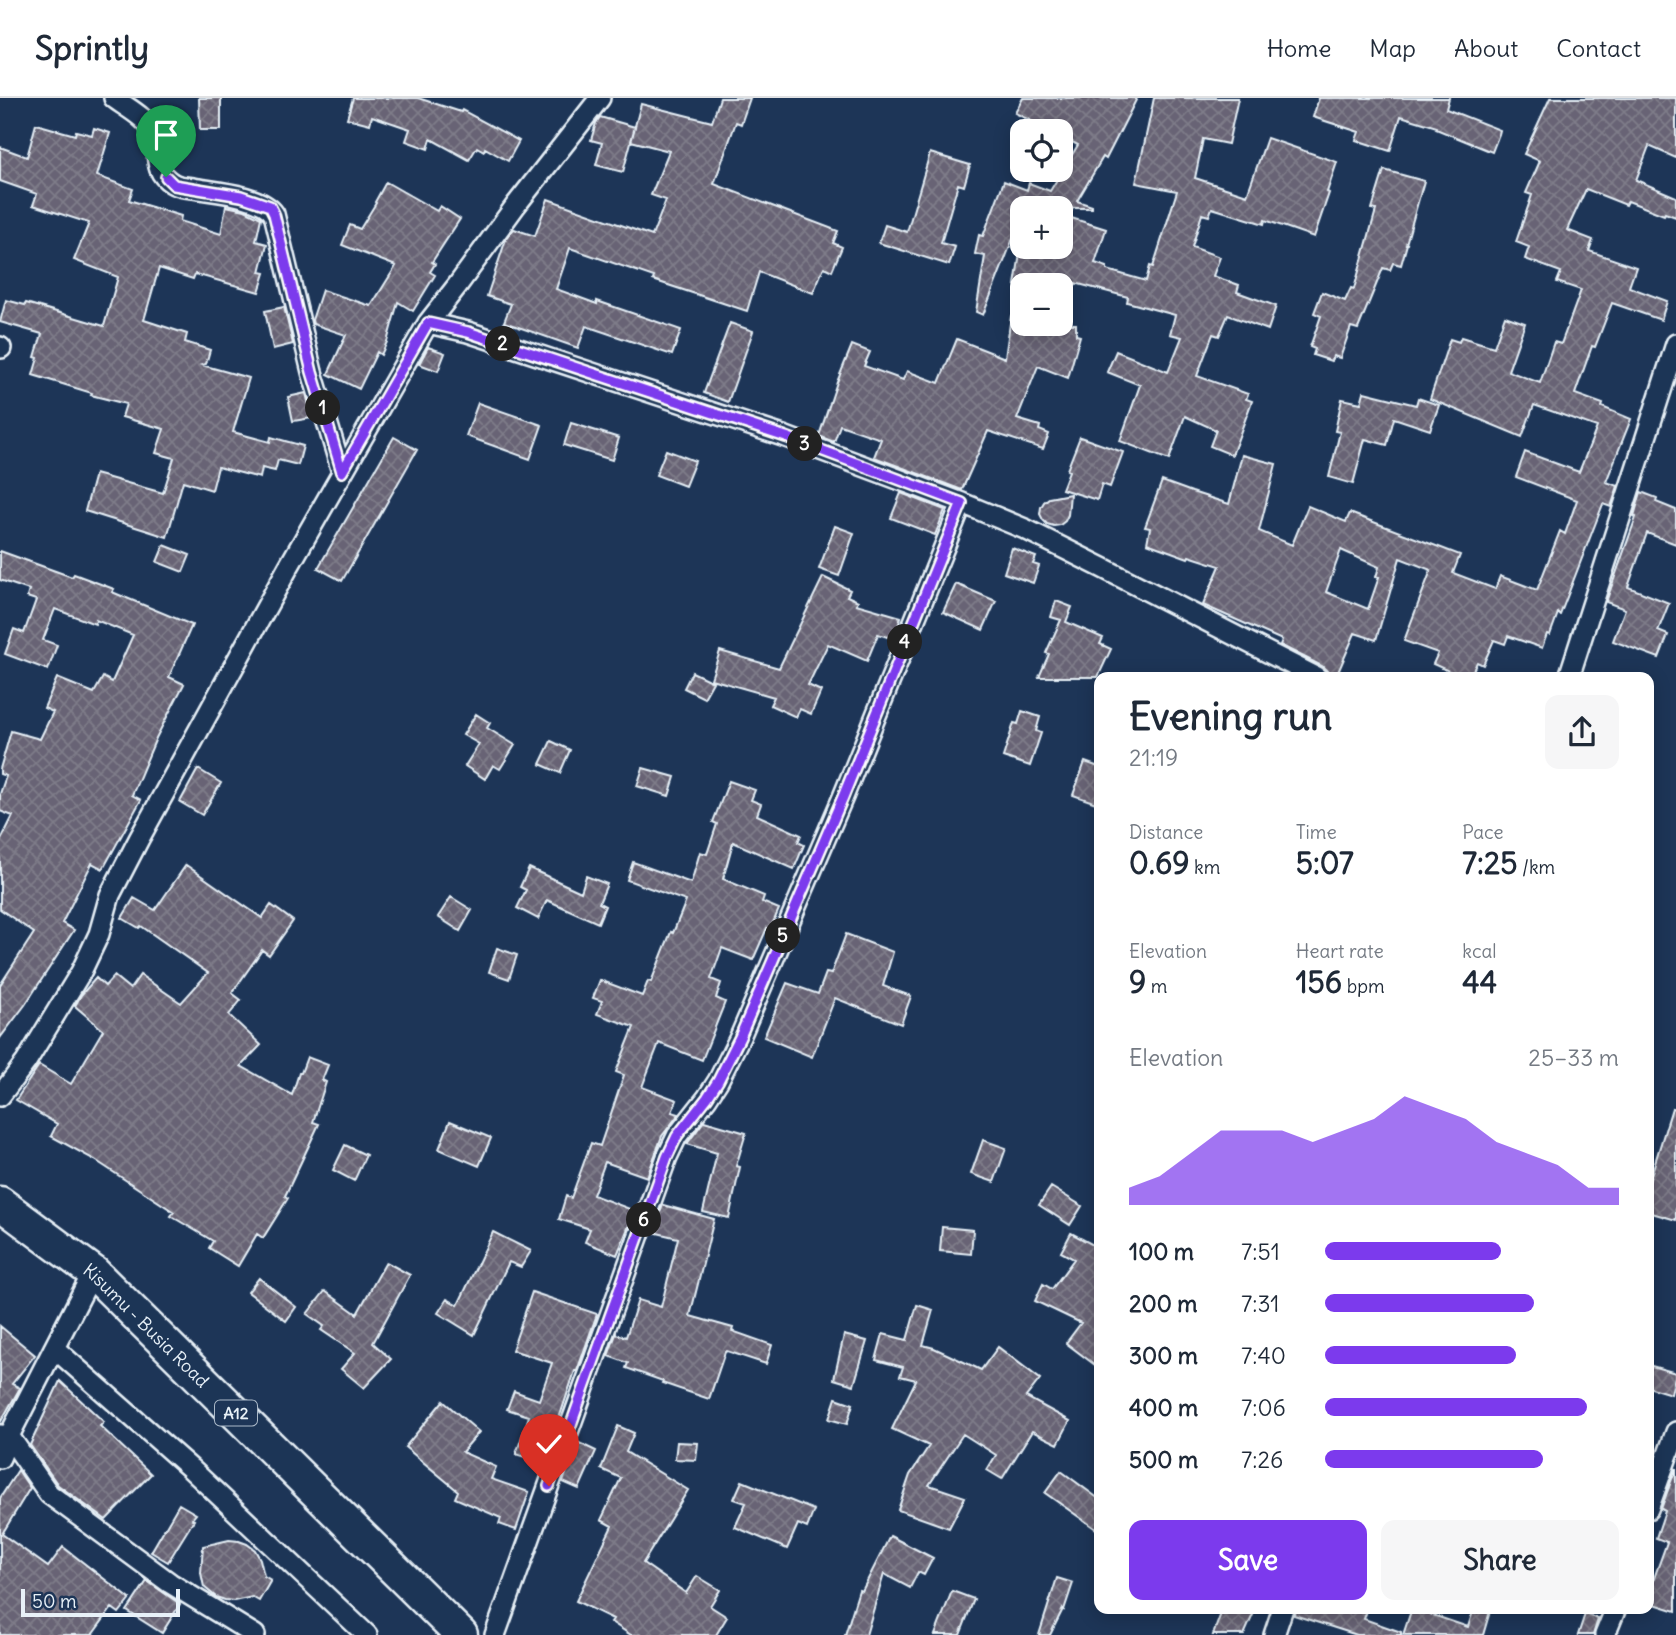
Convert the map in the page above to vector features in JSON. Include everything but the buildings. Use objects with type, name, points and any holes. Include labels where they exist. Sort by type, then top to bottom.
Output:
[{"type":"highway","name":"Kisumu - Busia Road","points":[[0,1203],[93,1272],[461,1635]]},
{"type":"street","points":[[114,98],[145,120],[151,128],[155,134],[159,167],[174,185],[241,196],[270,206],[312,372],[342,472]]},
{"type":"street","points":[[0,1096],[26,1062],[81,972],[99,934],[110,895],[139,839],[342,472],[428,323],[600,98]]},
{"type":"street","points":[[428,323],[468,332],[786,437],[962,503],[1025,529],[1306,672]]},
{"type":"street","points":[[1571,672],[1676,344]]},
{"type":"street","points":[[495,1635],[667,1157],[677,1136],[718,1081],[740,1037],[843,797],[962,503]]},
{"type":"street","points":[[0,1458],[5,1435],[93,1272]]},
{"type":"street","points":[[54,1348],[190,1468],[367,1635]]},
{"type":"street","points":[[1654,1492],[1676,1432]]},
{"type":"street","points":[[5,1435],[49,1494],[170,1583],[255,1635]]},
{"type":"street","points":[[1274,1635],[1281,1614]]},
{"type":"street","points":[[1605,1635],[1614,1614]]},
{"type":"route","points":[[166,177],[174,185],[241,196],[270,206],[312,372],[342,472],[428,323],[468,332],[786,437],[962,503],[843,797],[740,1037],[718,1081],[677,1136],[667,1157],[549,1486]]}]
